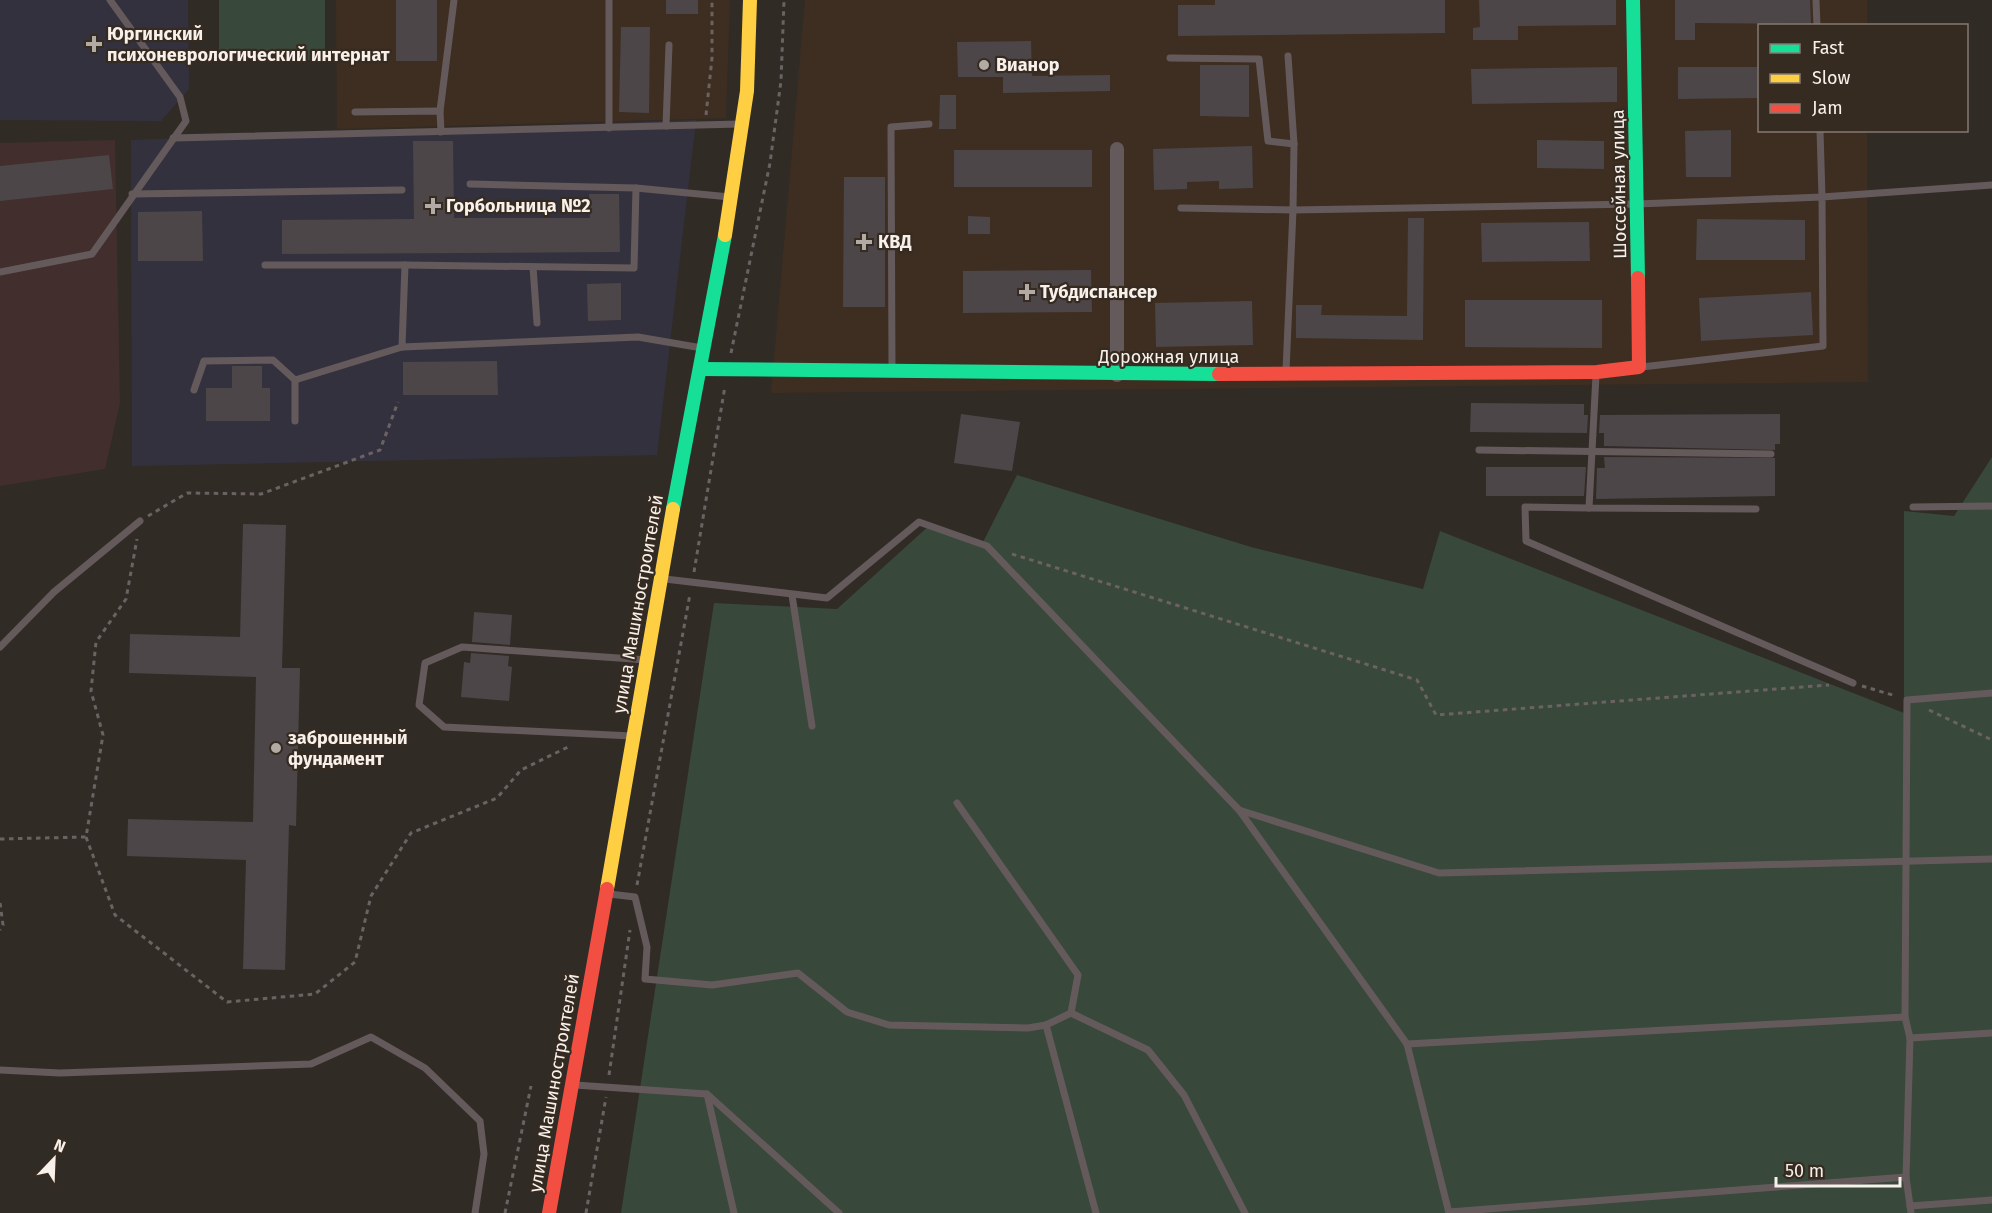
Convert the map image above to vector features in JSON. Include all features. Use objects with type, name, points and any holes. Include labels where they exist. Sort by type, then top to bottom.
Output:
[{"type":"street","name":"улица Машиностроителей","points":[[549,1213],[649,660],[678,478],[730,197],[747,91],[750,0]]},
{"type":"street","name":"Шоссейная улица","points":[[1633,0],[1639,367]]},
{"type":"street","points":[[1117,375],[1118,149]]},
{"type":"street","name":"Дорожная улица","points":[[700,369],[1117,375],[1597,372],[1639,367]]},
{"type":"lane","points":[[0,272],[93,254],[132,194],[186,120],[180,97],[110,0]]},
{"type":"lane","points":[[441,132],[440,111],[454,0]]},
{"type":"lane","points":[[609,0],[609,128]]},
{"type":"lane","points":[[1816,0],[1817,24]]},
{"type":"lane","points":[[666,126],[669,45]]},
{"type":"lane","points":[[1286,374],[1294,144],[1288,56]]},
{"type":"lane","points":[[1170,58],[1259,59],[1268,141],[1294,144]]},
{"type":"lane","points":[[355,112],[440,111]]},
{"type":"lane","points":[[173,138],[742,124]]},
{"type":"lane","points":[[892,371],[891,127],[929,124]]},
{"type":"lane","points":[[1639,367],[1822,346],[1820,132]]},
{"type":"lane","points":[[470,184],[636,188],[730,197]]},
{"type":"lane","points":[[1181,208],[1293,210],[1637,204],[1822,197],[1992,185]]},
{"type":"lane","points":[[265,265],[634,268],[636,188]]},
{"type":"lane","points":[[132,194],[402,190]]},
{"type":"lane","points":[[402,347],[405,265]]},
{"type":"lane","points":[[533,267],[537,323]]},
{"type":"lane","points":[[295,380],[402,347],[638,337],[703,348]]},
{"type":"lane","points":[[194,390],[204,361],[273,360],[295,380],[295,421]]},
{"type":"lane","points":[[1590,508],[1597,372]]},
{"type":"lane","points":[[1479,450],[1771,454]]},
{"type":"lane","points":[[1913,507],[1992,506]]},
{"type":"lane","points":[[1756,508],[1525,507],[1526,541],[1853,683]]},
{"type":"lane","points":[[0,647],[54,592],[140,521]]},
{"type":"lane","points":[[663,578],[827,598],[919,522],[987,546],[1239,810],[1407,1044],[1449,1212],[1906,1177]]},
{"type":"lane","points":[[792,595],[812,726]]},
{"type":"lane","points":[[634,736],[444,727],[419,705],[425,663],[462,647],[649,660]]},
{"type":"lane","points":[[1992,693],[1907,700],[1904,860],[1905,1017],[1910,1038],[1906,1177],[1910,1209],[1992,1200]]},
{"type":"lane","points":[[957,804],[1078,975],[1071,1013]]},
{"type":"lane","points":[[1239,810],[1439,873],[1992,859]]},
{"type":"lane","points":[[606,894],[635,897],[648,947],[645,979],[712,985],[798,973],[846,1012],[889,1025],[1028,1028],[1046,1025],[1071,1013]]},
{"type":"lane","points":[[1071,1013],[1149,1050],[1184,1095],[1245,1213]]},
{"type":"lane","points":[[1407,1044],[1905,1017]]},
{"type":"lane","points":[[1046,1025],[1096,1213]]},
{"type":"lane","points":[[1910,1038],[1992,1033]]},
{"type":"lane","points":[[0,1070],[60,1073],[311,1064],[370,1037],[425,1068],[480,1121],[484,1154],[475,1213]]},
{"type":"lane","points":[[0,1064],[12,1071]]},
{"type":"lane","points":[[572,1084],[707,1094],[839,1213]]},
{"type":"lane","points":[[707,1094],[734,1213]]},
{"type":"path","points":[[705,125],[712,58],[712,0]]},
{"type":"path","points":[[586,1213],[608,1087],[635,897],[728,369],[770,163],[781,81],[784,0]]},
{"type":"path","points":[[398,402],[380,450],[261,494],[187,493],[140,521],[126,599],[96,642],[91,691],[104,735],[86,837],[115,915],[227,1002],[315,994],[355,962],[371,896],[411,833],[496,798],[521,770],[593,734]]},
{"type":"path","points":[[987,546],[1417,680],[1436,715],[1853,683],[1907,700],[1992,740]]},
{"type":"path","points":[[0,839],[86,837]]},
{"type":"path","points":[[0,903],[3,925],[0,930]]},
{"type":"path","points":[[506,1213],[531,1086]]},
{"type":"shaded area","name":"Юргинский психоневрологический интернат","points":[[0,0],[188,0],[189,89],[161,121],[0,120]]},
{"type":"shaded area","points":[[336,0],[730,0],[726,118],[337,129]]},
{"type":"shaded area","points":[[805,0],[1867,0],[1867,24],[1758,24],[1758,132],[1867,132],[1868,382],[771,393]]},
{"type":"shaded area","points":[[696,120],[657,455],[132,466],[131,140]]},
{"type":"shaded area","points":[[115,140],[120,403],[105,469],[0,486],[0,143]]},
{"type":"green space","points":[[219,0],[325,0],[325,60],[219,60]]},
{"type":"green space","points":[[1992,457],[1992,1213],[621,1213],[714,603],[837,609],[931,524],[983,542],[1017,475],[1251,547],[1423,589],[1440,531],[1904,713],[1904,511],[1954,516]]},
{"type":"building","points":[[396,0],[437,0],[437,61],[396,61]]},
{"type":"building","points":[[666,0],[698,0],[698,14],[666,14]]},
{"type":"building","points":[[1215,0],[1445,0],[1445,33],[1178,36],[1178,5],[1215,5]]},
{"type":"building","points":[[1479,0],[1616,0],[1616,25],[1518,26],[1518,40],[1473,40],[1473,28],[1480,27]]},
{"type":"building","points":[[1675,0],[1810,0],[1811,24],[1695,23],[1695,40],[1675,40]]},
{"type":"building","points":[[621,27],[650,27],[649,113],[619,112]]},
{"type":"building","points":[[1031,41],[1032,76],[1110,75],[1110,91],[1003,93],[1003,77],[958,77],[957,42]]},
{"type":"building","points":[[1200,65],[1249,65],[1249,117],[1200,116]]},
{"type":"building","points":[[1617,67],[1617,102],[1472,104],[1471,69]]},
{"type":"building","points":[[1678,67],[1757,67],[1758,98],[1678,99]]},
{"type":"building","points":[[940,95],[956,95],[956,129],[939,129]]},
{"type":"building","points":[[1731,130],[1731,177],[1686,177],[1685,131]]},
{"type":"building","points":[[1537,140],[1604,141],[1604,169],[1537,168]]},
{"type":"building","name":"Горбольница №2","points":[[413,141],[453,141],[454,218],[590,218],[589,194],[619,194],[620,252],[282,254],[282,220],[414,219]]},
{"type":"building","points":[[1252,146],[1253,188],[1219,189],[1219,181],[1187,182],[1187,189],[1154,190],[1153,149]]},
{"type":"building","points":[[954,150],[1092,150],[1092,187],[954,187]]},
{"type":"building","points":[[109,155],[113,189],[0,201],[0,166]]},
{"type":"building","name":"КВД","points":[[844,177],[885,177],[885,307],[843,307]]},
{"type":"building","points":[[202,211],[203,261],[138,261],[138,212]]},
{"type":"building","points":[[968,216],[990,217],[990,234],[968,234]]},
{"type":"building","points":[[1408,218],[1424,218],[1423,340],[1296,338],[1296,305],[1322,305],[1321,315],[1407,316]]},
{"type":"building","points":[[1697,219],[1805,220],[1805,260],[1696,260]]},
{"type":"building","points":[[1589,222],[1590,261],[1482,262],[1481,223]]},
{"type":"building","name":"Тубдиспансер","points":[[1091,270],[1092,312],[963,313],[963,271]]},
{"type":"building","points":[[621,283],[621,320],[588,321],[587,284]]},
{"type":"building","points":[[1811,292],[1813,335],[1701,341],[1699,298]]},
{"type":"building","points":[[1465,300],[1602,300],[1602,348],[1465,347]]},
{"type":"building","points":[[1252,301],[1253,345],[1156,347],[1155,303]]},
{"type":"building","points":[[497,361],[498,395],[403,395],[403,362]]},
{"type":"building","points":[[232,366],[262,366],[262,388],[270,388],[270,421],[206,421],[206,388],[232,388]]},
{"type":"building","points":[[1471,403],[1584,404],[1584,415],[1588,415],[1587,433],[1470,432]]},
{"type":"building","points":[[961,414],[1020,422],[1012,471],[954,463]]},
{"type":"building","points":[[1780,414],[1780,444],[1775,444],[1775,450],[1604,446],[1604,433],[1599,433],[1600,415]]},
{"type":"building","points":[[1604,457],[1775,458],[1775,496],[1596,499],[1597,468],[1605,468]]},
{"type":"building","points":[[1486,467],[1586,467],[1584,496],[1486,496]]},
{"type":"building","name":"заброшенный фундамент","points":[[243,524],[286,525],[282,668],[300,668],[296,826],[289,825],[285,970],[243,969],[246,860],[127,856],[128,819],[253,822],[256,677],[129,673],[130,634],[240,637]]},
{"type":"building","points":[[474,612],[512,615],[510,645],[472,642]]},
{"type":"building","points":[[471,653],[509,656],[508,666],[512,667],[509,701],[461,697],[464,662],[470,663]]},
{"type":"traffic: fast","points":[[1633,0],[1638,278]]},
{"type":"traffic: fast","points":[[673,509],[725,235]]},
{"type":"traffic: fast","points":[[700,369],[1219,374]]},
{"type":"traffic: slow","points":[[725,235],[747,91],[750,0]]},
{"type":"traffic: slow","points":[[607,889],[673,509]]},
{"type":"traffic: jam","points":[[1219,374],[1597,372],[1639,367],[1638,278]]},
{"type":"traffic: jam","points":[[549,1213],[607,889]]},
{"type":"place","name":"Юргинский психоневрологический интернат","points":[[94,44]]},
{"type":"place","name":"Вианор","points":[[984,65]]},
{"type":"place","name":"Горбольница №2","points":[[433,206]]},
{"type":"place","name":"КВД","points":[[864,242]]},
{"type":"place","name":"Тубдиспансер","points":[[1027,292]]},
{"type":"place","name":"заброшенный фундамент","points":[[276,748]]}]
